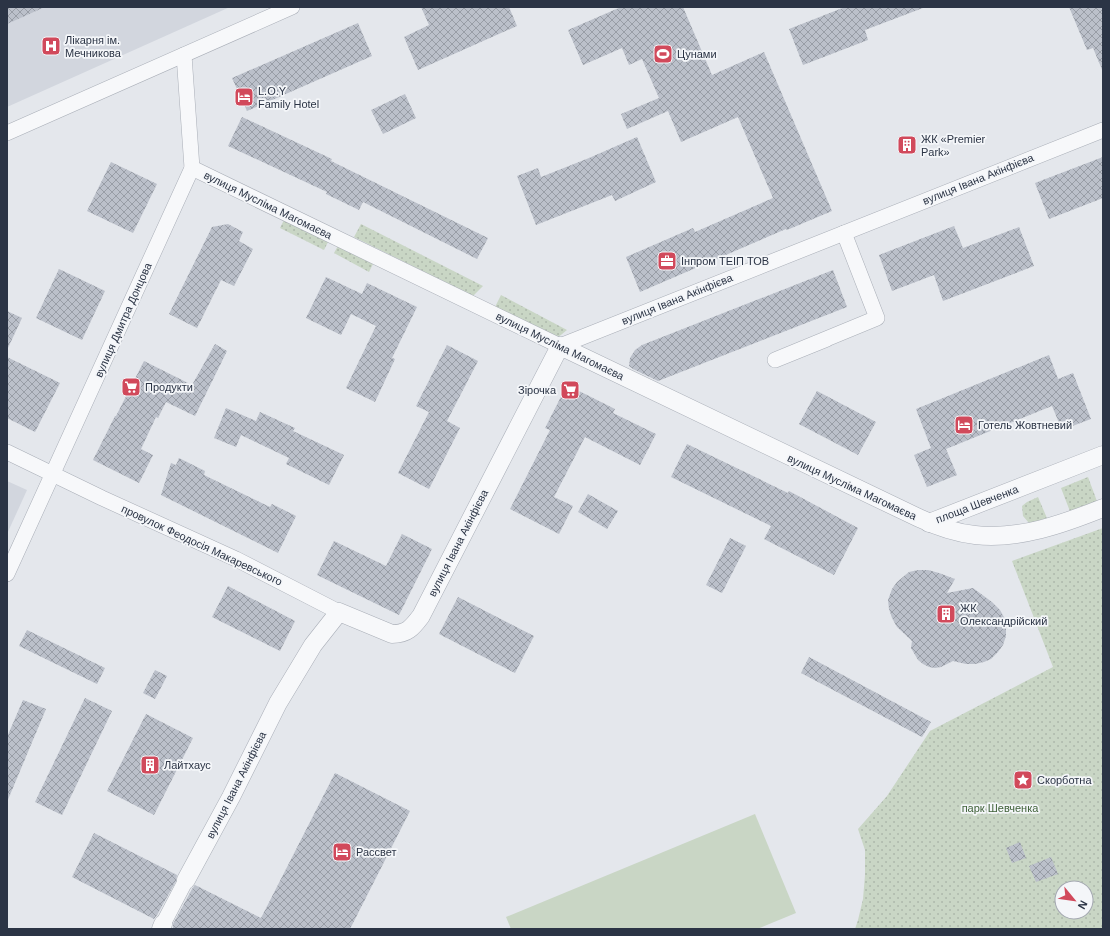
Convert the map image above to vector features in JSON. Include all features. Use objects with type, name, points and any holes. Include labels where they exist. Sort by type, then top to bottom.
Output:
[{"type":"street","points":[[7,134],[292,7]]},
{"type":"street","name":"вулиця Дмитра Донцова","points":[[7,574],[192,168],[184,55]]},
{"type":"street","name":"вулиця Івана Акінфієва","points":[[399,634],[407,631],[414,625],[420,616],[560,346],[1103,130]]},
{"type":"street","name":"вулиця Мусліма Магомаєва","points":[[192,168],[798,461],[930,523]]},
{"type":"street","points":[[827,339],[779,358],[878,318],[844,233]]},
{"type":"street","name":"провулок Феодосія Макаревського","points":[[7,452],[236,559],[340,612],[386,632],[399,634]]},
{"type":"street","name":"площа Шевченка","points":[[930,523],[1103,455]]},
{"type":"street","name":"площа Шевченка","points":[[930,523],[973,535],[1003,535],[1046,528],[1072,521],[1103,508]]},
{"type":"street","name":"вулиця Івана Акінфієва","points":[[186,880],[231,797],[278,703],[313,645],[340,612]]},
{"type":"street","points":[[161,927],[186,880]]},
{"type":"shaded area","name":"Лікарня ім. Мечникова","points":[[7,7],[230,7],[7,107]]},
{"type":"shaded area","points":[[7,481],[27,490],[7,534]]},
{"type":"green space","points":[[285,218],[329,240],[324,250],[280,228]]},
{"type":"green space","points":[[361,224],[483,286],[473,296],[354,237]]},
{"type":"green space","points":[[339,244],[374,262],[369,272],[334,253]]},
{"type":"green space","points":[[501,295],[567,330],[556,339],[495,307]]},
{"type":"green space","points":[[1088,477],[1098,504],[1071,514],[1061,488]]},
{"type":"green space","points":[[1038,497],[1049,523],[1029,523],[1023,516],[1022,506]]},
{"type":"green space","name":"парк Шевченка","points":[[1103,528],[1103,929],[855,929],[863,899],[865,875],[865,850],[858,829],[887,796],[930,731],[1053,667],[1012,561]]},
{"type":"green space","points":[[755,814],[796,913],[757,929],[511,929],[506,917]]},
{"type":"building","points":[[7,7],[45,7],[7,24]]},
{"type":"building","points":[[421,7],[509,7],[517,26],[418,70],[404,37],[429,25]]},
{"type":"building","points":[[621,7],[683,7],[712,75],[764,52],[832,211],[787,230],[786,229],[640,292],[626,257],[693,228],[695,232],[773,198],[738,117],[681,142],[668,111],[627,129],[621,114],[659,98],[642,59],[629,65],[622,48],[583,65],[568,30]]},
{"type":"building","points":[[845,7],[923,8],[865,30],[868,40],[803,65],[789,29]]},
{"type":"building","points":[[1069,7],[1103,7],[1103,72],[1093,48],[1087,50]]},
{"type":"building","points":[[358,23],[372,56],[247,111],[232,78]]},
{"type":"building","points":[[405,94],[416,118],[383,134],[371,110]]},
{"type":"building","points":[[242,117],[332,159],[331,161],[488,238],[477,259],[363,202],[359,210],[326,194],[327,192],[228,146]]},
{"type":"building","points":[[637,137],[656,182],[615,201],[612,195],[536,225],[517,176],[538,168],[541,177]]},
{"type":"building","points":[[1103,157],[1103,198],[1049,219],[1035,183]]},
{"type":"building","points":[[111,162],[157,184],[133,233],[87,211]]},
{"type":"building","points":[[228,224],[243,232],[239,241],[253,249],[234,286],[221,280],[197,328],[169,314],[212,227]]},
{"type":"building","points":[[954,226],[963,248],[1019,227],[1034,266],[943,301],[934,275],[892,291],[879,255]]},
{"type":"building","points":[[59,269],[105,291],[82,340],[36,318]]},
{"type":"building","points":[[833,270],[847,307],[658,381],[629,366],[630,358],[635,350],[642,345]]},
{"type":"building","points":[[326,277],[362,294],[367,283],[417,307],[392,358],[395,359],[375,402],[346,388],[376,326],[351,314],[341,335],[306,318]]},
{"type":"building","points":[[7,311],[22,318],[7,350]]},
{"type":"building","points":[[215,344],[227,351],[195,416],[166,402],[158,418],[156,417],[141,449],[153,455],[139,483],[93,460],[144,361],[192,385]]},
{"type":"building","points":[[447,345],[478,361],[447,421],[460,428],[429,489],[398,473],[429,412],[416,406]]},
{"type":"building","name":"Готель Жовтневий","points":[[1049,355],[1058,379],[1073,373],[1091,419],[1062,430],[1052,406],[946,449],[957,475],[927,487],[914,455],[931,448],[916,409]]},
{"type":"building","points":[[7,357],[60,383],[35,432],[7,418]]},
{"type":"building","points":[[567,385],[615,409],[613,413],[656,434],[640,465],[585,437],[554,497],[573,506],[559,534],[510,509],[550,430],[545,428]]},
{"type":"building","points":[[817,391],[876,422],[858,455],[799,424]]},
{"type":"building","points":[[226,408],[256,421],[260,412],[295,428],[293,431],[344,455],[329,485],[286,464],[289,458],[241,435],[236,447],[214,438]]},
{"type":"building","points":[[687,444],[788,493],[789,491],[858,528],[834,575],[764,539],[771,526],[671,477]]},
{"type":"building","points":[[179,458],[205,471],[204,475],[270,507],[272,504],[296,516],[278,553],[161,495],[171,463],[176,465]]},
{"type":"building","points":[[588,494],[618,511],[607,529],[578,512]]},
{"type":"building","points":[[402,534],[432,549],[399,615],[317,575],[334,541],[386,566]]},
{"type":"building","points":[[730,538],[746,546],[722,593],[706,585]]},
{"type":"building","name":"ЖК Олександрійский","points":[[928,570],[955,579],[947,593],[973,588],[1000,610],[1005,619],[1006,636],[1003,645],[991,659],[975,664],[966,664],[953,661],[941,667],[935,668],[929,667],[918,660],[911,648],[912,641],[897,627],[892,618],[888,600],[892,589],[897,582],[909,572]]},
{"type":"building","points":[[228,586],[295,621],[280,651],[212,617]]},
{"type":"building","points":[[458,597],[534,636],[515,673],[439,634]]},
{"type":"building","points":[[27,630],[105,668],[97,684],[19,646]]},
{"type":"building","points":[[809,657],[931,722],[922,737],[801,673]]},
{"type":"building","points":[[155,670],[167,676],[155,699],[143,693]]},
{"type":"building","points":[[85,698],[112,711],[62,815],[35,802]]},
{"type":"building","points":[[23,700],[46,709],[7,802],[7,737]]},
{"type":"building","name":"Лайтхаус","points":[[146,714],[193,738],[154,815],[107,791]]},
{"type":"building","name":"Рассвет","points":[[335,773],[410,811],[350,929],[173,928],[173,924],[195,885],[261,918]]},
{"type":"building","points":[[94,833],[177,875],[176,881],[154,919],[72,877]]},
{"type":"building","points":[[1020,842],[1026,858],[1012,863],[1006,848]]},
{"type":"building","points":[[1051,857],[1058,874],[1036,882],[1029,866]]},
{"type":"place","name":"Лікарня ім. Мечникова","points":[[51,46]]},
{"type":"place","name":"Цунами","points":[[663,54]]},
{"type":"place","name":"L.O.Y Family Hotel","points":[[244,97]]},
{"type":"place","name":"ЖК «Premier Park»","points":[[907,145]]},
{"type":"place","name":"Інпром ТЕІП ТОВ","points":[[667,261]]},
{"type":"place","name":"Продукти","points":[[131,387]]},
{"type":"place","name":"Зірочка","points":[[570,390]]},
{"type":"place","name":"Готель Жовтневий","points":[[964,425]]},
{"type":"place","name":"ЖК Олександрійский","points":[[946,614]]},
{"type":"place","name":"Лайтхаус","points":[[150,765]]},
{"type":"place","name":"Скорботна","points":[[1023,780]]},
{"type":"place","name":"Рассвет","points":[[342,852]]}]
